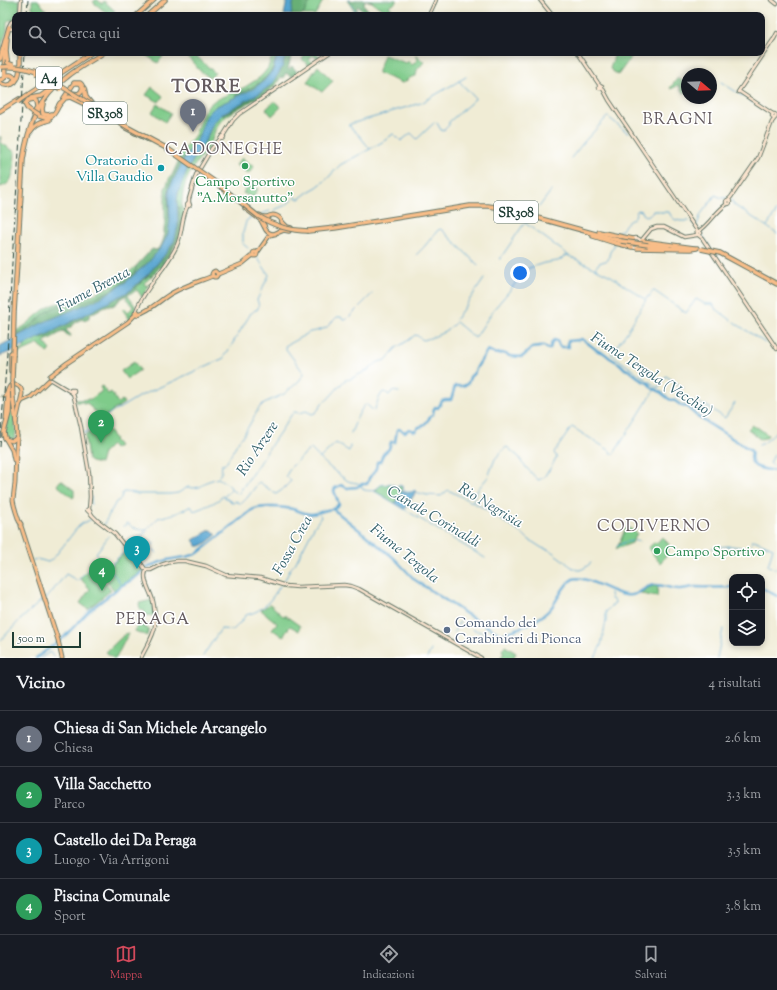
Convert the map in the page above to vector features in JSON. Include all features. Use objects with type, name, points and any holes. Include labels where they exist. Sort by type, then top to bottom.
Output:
[{"type":"highway","points":[[140,12],[154,0]]},
{"type":"highway","points":[[144,12],[164,0]]},
{"type":"highway","points":[[150,12],[164,0]]},
{"type":"highway","points":[[150,12],[158,3]]},
{"type":"highway","points":[[12,30],[9,34],[7,44],[7,60],[10,64],[22,67]]},
{"type":"highway","points":[[0,59],[4,45],[12,31]]},
{"type":"highway","points":[[4,45],[5,77]]},
{"type":"highway","points":[[11,85],[15,81],[14,77],[10,74],[0,81],[5,85],[11,85],[15,83],[18,78],[20,56]]},
{"type":"highway","name":"A4","points":[[21,99],[83,56]]},
{"type":"highway","name":"A4","points":[[0,113],[86,56]]},
{"type":"highway","points":[[33,112],[25,107],[24,104],[26,100],[41,96],[95,56]]},
{"type":"highway","points":[[5,438],[4,431],[12,398],[12,332],[24,145],[33,112],[46,96],[66,77],[98,56]]},
{"type":"highway","name":"SR308","points":[[0,68],[22,67],[33,70],[43,75],[70,95],[97,109]]},
{"type":"highway","name":"SR308","points":[[0,68],[21,69],[43,76],[135,132],[168,149],[220,186],[251,211],[266,221],[287,229],[318,231],[480,205],[502,208],[621,241],[641,241],[699,249],[720,254],[775,283]]},
{"type":"highway","points":[[30,71],[60,89],[63,93],[59,104]]},
{"type":"highway","points":[[30,125],[30,120],[37,105],[36,101],[33,99],[28,100],[25,104],[27,108],[33,112],[39,116],[47,119],[50,118],[72,84],[76,82],[83,86],[87,99],[97,109]]},
{"type":"highway","points":[[59,104],[66,97],[81,92],[83,88],[81,84]]},
{"type":"highway","points":[[54,112],[50,115],[43,114],[42,109],[45,101],[55,86]]},
{"type":"highway","points":[[16,422],[12,398],[11,345],[25,150],[29,130],[34,118],[44,100],[55,86]]},
{"type":"highway","points":[[25,150],[28,135],[34,126],[40,122],[50,120],[54,112]]},
{"type":"highway","points":[[220,186],[260,216],[268,216]]},
{"type":"highway","points":[[246,206],[261,220],[265,228]]},
{"type":"highway","points":[[282,222],[289,228],[304,230],[344,226]]},
{"type":"highway","points":[[277,233],[286,230],[319,232],[344,226]]},
{"type":"highway","points":[[572,227],[641,241]]},
{"type":"highway","points":[[572,227],[579,231],[632,247]]},
{"type":"highway","points":[[637,248],[699,249]]},
{"type":"main road","points":[[20,12],[21,0]]},
{"type":"main road","points":[[430,12],[436,0]]},
{"type":"main road","points":[[772,0],[777,4]]},
{"type":"main road","points":[[543,2],[550,12]]},
{"type":"main road","points":[[765,52],[777,33]]},
{"type":"main road","points":[[19,405],[22,401],[31,397],[58,370],[128,322],[137,313],[147,291],[168,262],[176,246],[180,237],[186,208],[196,175],[212,148],[222,137],[238,114],[325,56]]},
{"type":"main road","points":[[580,56],[777,349]]},
{"type":"main road","points":[[641,241],[631,242],[632,247],[637,248],[640,246],[641,241],[651,229],[660,227],[688,237],[699,233],[728,202],[758,158],[773,116],[739,92],[763,56]]},
{"type":"main road","points":[[137,313],[146,311],[179,289],[212,276],[216,277],[218,273],[242,264],[253,255],[257,256],[257,252],[266,241],[269,236],[277,233],[282,226],[280,218],[273,215],[268,216],[264,222],[267,236],[266,241]]},
{"type":"main road","points":[[265,228],[269,233],[277,233]]},
{"type":"main road","points":[[50,379],[71,392],[81,427],[89,473],[89,511],[115,534],[146,570]]},
{"type":"main road","points":[[7,403],[5,397],[11,385],[20,387],[26,396],[31,396],[50,379]]},
{"type":"main road","points":[[8,390],[4,434],[12,450],[14,460],[13,503],[59,641],[62,658]]},
{"type":"main road","points":[[13,503],[17,435],[16,422],[22,392]]},
{"type":"main road","points":[[5,438],[12,440],[15,439],[17,435]]},
{"type":"main road","points":[[146,570],[151,570],[172,562],[186,561],[206,566],[226,575],[260,578],[288,586],[348,585],[360,589],[480,658]]},
{"type":"main road","points":[[141,658],[153,634],[155,626],[152,595],[145,580],[144,574],[146,570]]},
{"type":"green space","points":[[0,0],[20,0],[19,12],[12,12],[12,20],[7,22],[7,31],[0,54]]},
{"type":"green space","points":[[32,0],[38,0],[46,10],[44,12],[38,12],[32,8]]},
{"type":"green space","points":[[98,0],[102,4],[104,1],[115,11],[105,12],[93,2]]},
{"type":"green space","points":[[294,0],[311,0],[305,12],[292,12]]},
{"type":"green space","points":[[311,0],[323,1],[317,12],[305,12]]},
{"type":"green space","points":[[347,0],[351,2],[355,0],[365,0],[364,5],[368,12],[365,12],[358,6],[356,10],[358,12],[355,12]]},
{"type":"green space","points":[[371,0],[397,0],[389,7],[395,11],[394,12],[386,12]]},
{"type":"green space","points":[[148,56],[163,56],[158,63]]},
{"type":"green space","points":[[191,56],[196,56],[215,73],[210,78],[199,70],[189,58]]},
{"type":"green space","points":[[272,56],[276,56],[272,69],[265,78],[251,88],[235,95],[236,97],[215,107],[207,115],[199,136],[185,157],[184,156],[181,160],[169,187],[168,217],[165,220],[165,189],[180,154],[195,135],[205,110],[215,100],[245,87],[259,78],[268,68]]},
{"type":"green space","points":[[278,56],[276,65],[266,80],[257,87],[236,97],[235,96],[251,88],[266,77],[274,66]]},
{"type":"green space","points":[[285,56],[291,56],[288,69],[289,70],[292,66],[298,73],[291,77],[286,73],[274,87],[264,95],[251,100],[224,115],[221,115],[270,86],[281,70]]},
{"type":"green space","points":[[304,56],[312,56],[309,59],[313,63],[309,66],[302,59]]},
{"type":"green space","points":[[314,56],[319,56],[321,58],[318,59]]},
{"type":"green space","points":[[384,56],[406,63],[408,61],[412,65],[418,59],[417,56],[424,62],[417,70],[416,76],[411,77],[402,83],[378,73]]},
{"type":"green space","points":[[614,56],[632,56],[618,75],[610,69]]},
{"type":"green space","points":[[318,66],[333,81],[322,92],[307,82]]},
{"type":"green space","points":[[678,78],[681,80],[681,91],[679,85],[671,89],[670,88]]},
{"type":"green space","points":[[152,87],[163,96],[159,102],[146,95]]},
{"type":"green space","points":[[254,98],[257,98],[221,121],[209,146],[186,180],[182,200],[182,210],[185,210],[180,237],[162,269],[160,267],[175,243],[179,229],[180,215],[179,207],[177,206],[178,197],[182,181],[186,173],[218,118]]},
{"type":"green space","points":[[275,101],[281,107],[272,116],[266,109]]},
{"type":"green space","points":[[157,104],[171,113],[165,122],[152,112]]},
{"type":"green space","points":[[0,142],[15,152],[12,178],[5,185],[0,187]]},
{"type":"green space","points":[[184,156],[185,157],[169,194],[170,221],[168,234],[162,246],[149,262],[126,282],[107,294],[42,323],[17,336],[16,334],[33,324],[53,308],[63,304],[81,302],[96,297],[116,287],[135,272],[136,266],[152,249],[157,250],[164,237],[165,220],[168,217],[169,185]]},
{"type":"green space","name":"Campo Sportivo \"A.Morsanutto\"","points":[[242,158],[254,167],[248,174],[236,165]]},
{"type":"green space","points":[[249,183],[258,189],[253,198],[243,193]]},
{"type":"green space","points":[[177,206],[179,207],[180,214],[178,236],[172,249],[163,261],[163,264],[151,277],[149,275],[136,288],[120,298],[118,302],[112,306],[106,306],[91,314],[87,320],[80,320],[66,330],[71,335],[70,337],[64,331],[45,338],[40,337],[68,324],[123,294],[145,278],[173,244],[177,229]]},
{"type":"green space","points":[[136,266],[135,272],[116,287],[96,297],[81,302],[63,304],[53,308],[33,324],[17,334],[15,331],[55,304],[80,299],[103,290]]},
{"type":"green space","points":[[149,275],[151,277],[144,283],[146,286],[150,284],[142,297],[137,290],[119,300],[136,288]]},
{"type":"green space","points":[[128,296],[136,307],[132,316],[129,314],[132,317],[130,320],[123,310],[125,308],[128,312],[133,307],[126,298]]},
{"type":"green space","points":[[64,331],[44,342],[51,350],[47,353],[39,344],[14,355],[23,349],[26,344],[40,337],[45,338]]},
{"type":"green space","points":[[134,362],[140,370],[127,379],[121,371]]},
{"type":"green space","points":[[102,386],[108,394],[111,392],[118,403],[122,400],[124,403],[101,419],[87,403],[84,404],[84,402],[76,402],[76,400],[91,399],[102,391],[100,387]]},
{"type":"green space","points":[[11,393],[16,431],[15,438],[10,440],[6,438],[5,434]]},
{"type":"green space","points":[[102,422],[119,446],[114,449],[111,445],[103,453],[100,464],[88,460],[85,436]]},
{"type":"green space","points":[[752,425],[768,435],[766,438],[760,439],[752,433],[748,429]]},
{"type":"green space","points":[[61,480],[74,490],[73,498],[57,485]]},
{"type":"green space","points":[[389,484],[397,488],[401,486],[402,491],[395,503],[375,491],[381,485]]},
{"type":"green space","points":[[627,527],[637,533],[632,543],[616,549],[625,529]]},
{"type":"green space","points":[[662,537],[669,544],[666,556],[660,563],[648,548],[655,542],[657,543]]},
{"type":"green space","points":[[127,551],[138,561],[143,569],[114,590],[94,564],[100,557],[109,567]]},
{"type":"green space","points":[[92,566],[111,590],[88,609],[80,603],[90,589],[80,578]]},
{"type":"green space","points":[[658,586],[657,597],[641,594],[648,588]]},
{"type":"green space","points":[[152,600],[154,616],[145,615],[144,610],[140,610],[139,603]]},
{"type":"green space","points":[[270,604],[283,616],[286,616],[300,626],[299,631],[290,626],[283,637],[272,629],[277,623],[261,610]]},
{"type":"green space","points":[[138,621],[147,625],[146,627],[143,624],[142,626],[138,625],[149,629],[147,636],[135,631]]},
{"type":"green space","points":[[126,633],[128,634],[116,658],[113,658],[106,652]]},
{"type":"green space","points":[[505,646],[516,653],[513,658],[500,658],[504,653],[502,650]]},
{"type":"water","points":[[287,0],[294,0],[292,12],[285,12]]},
{"type":"water","points":[[277,56],[285,56],[282,68],[272,84],[260,93],[223,113],[214,122],[204,143],[187,170],[178,193],[178,226],[174,241],[163,257],[148,274],[131,290],[48,334],[0,356],[0,346],[42,323],[107,294],[126,282],[149,262],[162,246],[168,234],[170,221],[170,187],[182,163],[199,136],[207,115],[215,107],[253,89],[264,81],[273,70]]},
{"type":"water","points":[[402,491],[408,493],[414,491],[416,492],[405,509],[395,503]]},
{"type":"water","points":[[212,530],[216,535],[204,544],[197,546],[193,540]]},
{"type":"waterway","points":[[348,0],[356,12]]},
{"type":"waterway","points":[[423,102],[466,77]]},
{"type":"waterway","points":[[437,123],[443,131],[449,125],[449,122],[475,99],[459,81]]},
{"type":"waterway","points":[[721,82],[764,110]]},
{"type":"waterway","points":[[390,112],[421,103]]},
{"type":"waterway","points":[[295,197],[299,199],[327,179],[340,165],[370,149],[358,134],[350,127],[350,124],[389,113]]},
{"type":"waterway","points":[[571,158],[607,117]]},
{"type":"waterway","points":[[608,117],[629,132]]},
{"type":"waterway","points":[[370,149],[393,134],[401,141],[411,133],[417,139],[434,123]]},
{"type":"waterway","points":[[539,207],[551,191]]},
{"type":"waterway","points":[[696,225],[701,214],[715,195],[722,198],[728,198]]},
{"type":"waterway","points":[[274,210],[286,205],[294,198]]},
{"type":"waterway","points":[[731,199],[734,205],[777,234]]},
{"type":"waterway","name":"Rio Arzere","points":[[615,233],[622,230],[625,225],[635,217],[638,210],[642,211],[646,216],[653,211],[659,211]]},
{"type":"waterway","points":[[261,214],[270,211]]},
{"type":"waterway","points":[[767,226],[777,211]]},
{"type":"waterway","name":"Rio Arzere","points":[[660,212],[669,212],[674,219],[689,221]]},
{"type":"waterway","points":[[246,221],[253,216]]},
{"type":"waterway","points":[[527,222],[531,218]]},
{"type":"waterway","points":[[243,242],[243,233],[246,222]]},
{"type":"waterway","name":"Rio Arzere","points":[[692,222],[699,229]]},
{"type":"waterway","points":[[500,259],[525,223],[567,254]]},
{"type":"waterway","points":[[416,255],[438,230],[441,229],[478,265]]},
{"type":"waterway","name":"Rio Arzere","points":[[702,232],[710,247]]},
{"type":"waterway","points":[[243,244],[248,248]]},
{"type":"waterway","name":"Rio Arzere","points":[[596,267],[599,263],[608,260],[614,244]]},
{"type":"waterway","name":"Rio Arzere","points":[[456,322],[475,338],[494,309],[522,274],[529,268],[544,263],[558,261],[567,255],[611,276],[645,299]]},
{"type":"waterway","name":"Rio Arzere","points":[[716,256],[726,270]]},
{"type":"waterway","points":[[257,257],[269,275],[261,291]]},
{"type":"waterway","points":[[456,319],[484,279]]},
{"type":"waterway","points":[[684,388],[666,376],[658,388],[611,354],[627,332],[648,296],[649,297],[653,290],[686,313],[696,299],[705,304],[713,304],[715,308],[731,320]]},
{"type":"waterway","points":[[252,313],[258,309],[257,300],[260,294]]},
{"type":"waterway","points":[[219,476],[221,473],[222,464],[224,465],[227,461],[259,408],[264,403],[284,394],[299,381],[304,374],[285,346],[310,332],[326,328],[337,317],[341,317],[346,320],[372,294]]},
{"type":"waterway","points":[[224,356],[251,313]]},
{"type":"waterway","points":[[734,322],[744,329]]},
{"type":"waterway","name":"Rio Arzere","points":[[348,380],[370,369],[378,362],[386,360],[396,348],[415,335],[424,340],[437,336],[455,323]]},
{"type":"waterway","points":[[746,330],[765,343]]},
{"type":"waterway","name":"Fiume Tergola (Vecchio)","points":[[333,509],[339,504],[334,491],[335,488],[341,485],[347,488],[367,484],[369,478],[376,469],[377,462],[381,461],[382,457],[389,449],[391,442],[395,442],[397,430],[399,429],[405,432],[409,429],[415,431],[419,427],[423,426],[433,414],[435,407],[438,408],[442,401],[451,400],[455,386],[463,386],[468,383],[470,377],[488,350],[496,354],[502,353],[510,356],[522,357],[532,348],[544,346],[550,349],[554,340],[557,341],[560,347],[569,347],[567,343],[568,341],[582,339],[648,383],[652,388],[659,391],[669,399],[687,407],[698,417],[749,449],[752,452],[752,462],[758,468],[777,471]]},
{"type":"waterway","points":[[115,411],[138,397],[224,358]]},
{"type":"waterway","name":"Rio Arzere","points":[[294,412],[300,413],[306,411],[312,414],[315,413],[322,403],[328,399],[347,379]]},
{"type":"waterway","points":[[572,427],[609,450],[613,455],[655,389]]},
{"type":"waterway","points":[[367,405],[374,411],[382,393],[385,392],[389,395],[392,391],[399,392]]},
{"type":"waterway","points":[[695,400],[725,418],[735,403]]},
{"type":"waterway","points":[[351,433],[365,405]]},
{"type":"waterway","points":[[84,433],[113,411]]},
{"type":"waterway","name":"Rio Arzere","points":[[239,493],[292,414]]},
{"type":"waterway","points":[[548,472],[557,457],[554,453],[571,428]]},
{"type":"waterway","points":[[765,442],[777,430]]},
{"type":"waterway","points":[[320,458],[336,443],[349,451],[350,446]]},
{"type":"waterway","points":[[759,445],[764,443]]},
{"type":"waterway","points":[[472,502],[478,489],[488,477],[495,459],[507,447],[520,458],[522,463],[537,479],[539,480],[545,476],[547,472]]},
{"type":"waterway","name":"Rio Negrisia","points":[[121,586],[108,567],[158,518],[177,513],[191,506],[194,511],[213,503],[223,496],[233,503],[236,501],[241,504],[259,482],[276,494],[290,482],[291,480],[286,476],[290,468],[310,449],[343,478],[350,482],[360,484]]},
{"type":"waterway","points":[[774,455],[770,463],[777,467]]},
{"type":"waterway","name":"Rio Arzere","points":[[104,524],[116,502],[121,499],[123,492],[137,494],[178,493],[188,487],[200,487],[206,482],[218,478],[229,485],[236,493]]},
{"type":"waterway","name":"Rio Negrisia","points":[[361,486],[364,490],[372,491],[382,484],[385,485],[390,483],[397,487],[399,485],[402,486],[406,492],[415,490],[418,493],[441,496],[448,490],[480,506],[542,548],[549,550]]},
{"type":"waterway","points":[[225,496],[231,489]]},
{"type":"waterway","name":"Canale Corinaldi","points":[[374,491],[485,558]]},
{"type":"waterway","points":[[91,497],[91,504]]},
{"type":"waterway","name":"Fiume Tergola","points":[[147,568],[162,561],[191,556],[198,553],[256,508],[280,507],[311,514],[333,509],[394,558],[415,580],[471,617],[500,634],[522,627],[541,617],[554,605],[564,588],[573,579],[578,578],[591,581],[619,594],[625,595],[634,595],[653,585],[680,589],[695,587],[729,587]]},
{"type":"waterway","name":"Fossa Crea","points":[[282,584],[321,517],[320,515]]},
{"type":"waterway","name":"Rio Arzere","points":[[33,560],[48,562],[51,560],[79,526],[93,518]]},
{"type":"waterway","points":[[124,526],[128,523],[135,528],[144,530]]},
{"type":"waterway","points":[[146,532],[142,537],[146,541],[153,542],[154,544],[151,547],[157,553]]},
{"type":"waterway","points":[[46,598],[66,574],[78,581],[100,557],[96,553],[109,536]]},
{"type":"waterway","name":"Rio Negrisia","points":[[712,548],[736,546],[750,551],[752,540]]},
{"type":"waterway","name":"Rio Negrisia","points":[[754,540],[773,548],[768,566],[771,567]]},
{"type":"waterway","name":"Rio Negrisia","points":[[617,546],[625,542],[632,541]]},
{"type":"waterway","name":"Rio Negrisia","points":[[551,551],[555,553]]},
{"type":"waterway","name":"Rio Negrisia","points":[[556,555],[577,570],[583,569],[591,563]]},
{"type":"waterway","name":"Fiume Tergola","points":[[142,566],[143,570]]},
{"type":"waterway","name":"Fiume Tergola","points":[[36,658],[63,638],[90,610],[144,570]]},
{"type":"waterway","name":"Fossa Crea","points":[[203,656],[221,629],[233,630],[246,615],[262,608],[280,586]]},
{"type":"waterway","name":"Fiume Tergola","points":[[765,590],[777,596]]},
{"type":"waterway","points":[[595,658],[601,645],[606,621],[606,612],[615,603],[615,601],[611,599],[610,593]]},
{"type":"waterway","name":"Rio Arzere","points":[[0,641],[43,599]]},
{"type":"waterway","points":[[454,632],[460,621]]},
{"type":"waterway","points":[[472,629],[487,634]]},
{"type":"waterway","points":[[717,658],[723,629]]},
{"type":"waterway","points":[[427,658],[431,650]]},
{"type":"waterway","name":"Fossa Crea","points":[[41,658],[50,652],[54,658]]},
{"type":"tunnel","points":[[0,396],[5,396]]},
{"type":"railway","points":[[27,12],[28,0]]},
{"type":"railway","points":[[0,447],[8,340],[25,56]]},
{"type":"place","name":"Chiesa di San Michele Arcangelo","points":[[193,132]]},
{"type":"place","name":"Campo Sportivo \"A.Morsanutto\"","points":[[245,166]]},
{"type":"place","name":"Oratorio di Villa Gaudio","points":[[161,168]]},
{"type":"place","name":"Villa Sacchetto","points":[[101,443]]},
{"type":"place","name":"Campo Sportivo","points":[[657,551]]},
{"type":"place","name":"Castello dei Da Peraga","points":[[137,569]]},
{"type":"place","name":"Piscina Comunale","points":[[102,591]]},
{"type":"place","name":"Comando dei Carabinieri di Pionca","points":[[447,630]]},
{"type":"district","name":"TORRE","points":[[206,86]]},
{"type":"district","name":"BRAGNI","points":[[678,118]]},
{"type":"district","name":"CADONEGHE","points":[[224,148]]},
{"type":"district","name":"CODIVERNO","points":[[654,525]]},
{"type":"district","name":"PERAGA","points":[[153,618]]},
{"type":"water label","name":"Fiume Brenta","points":[[93,289]]}]
